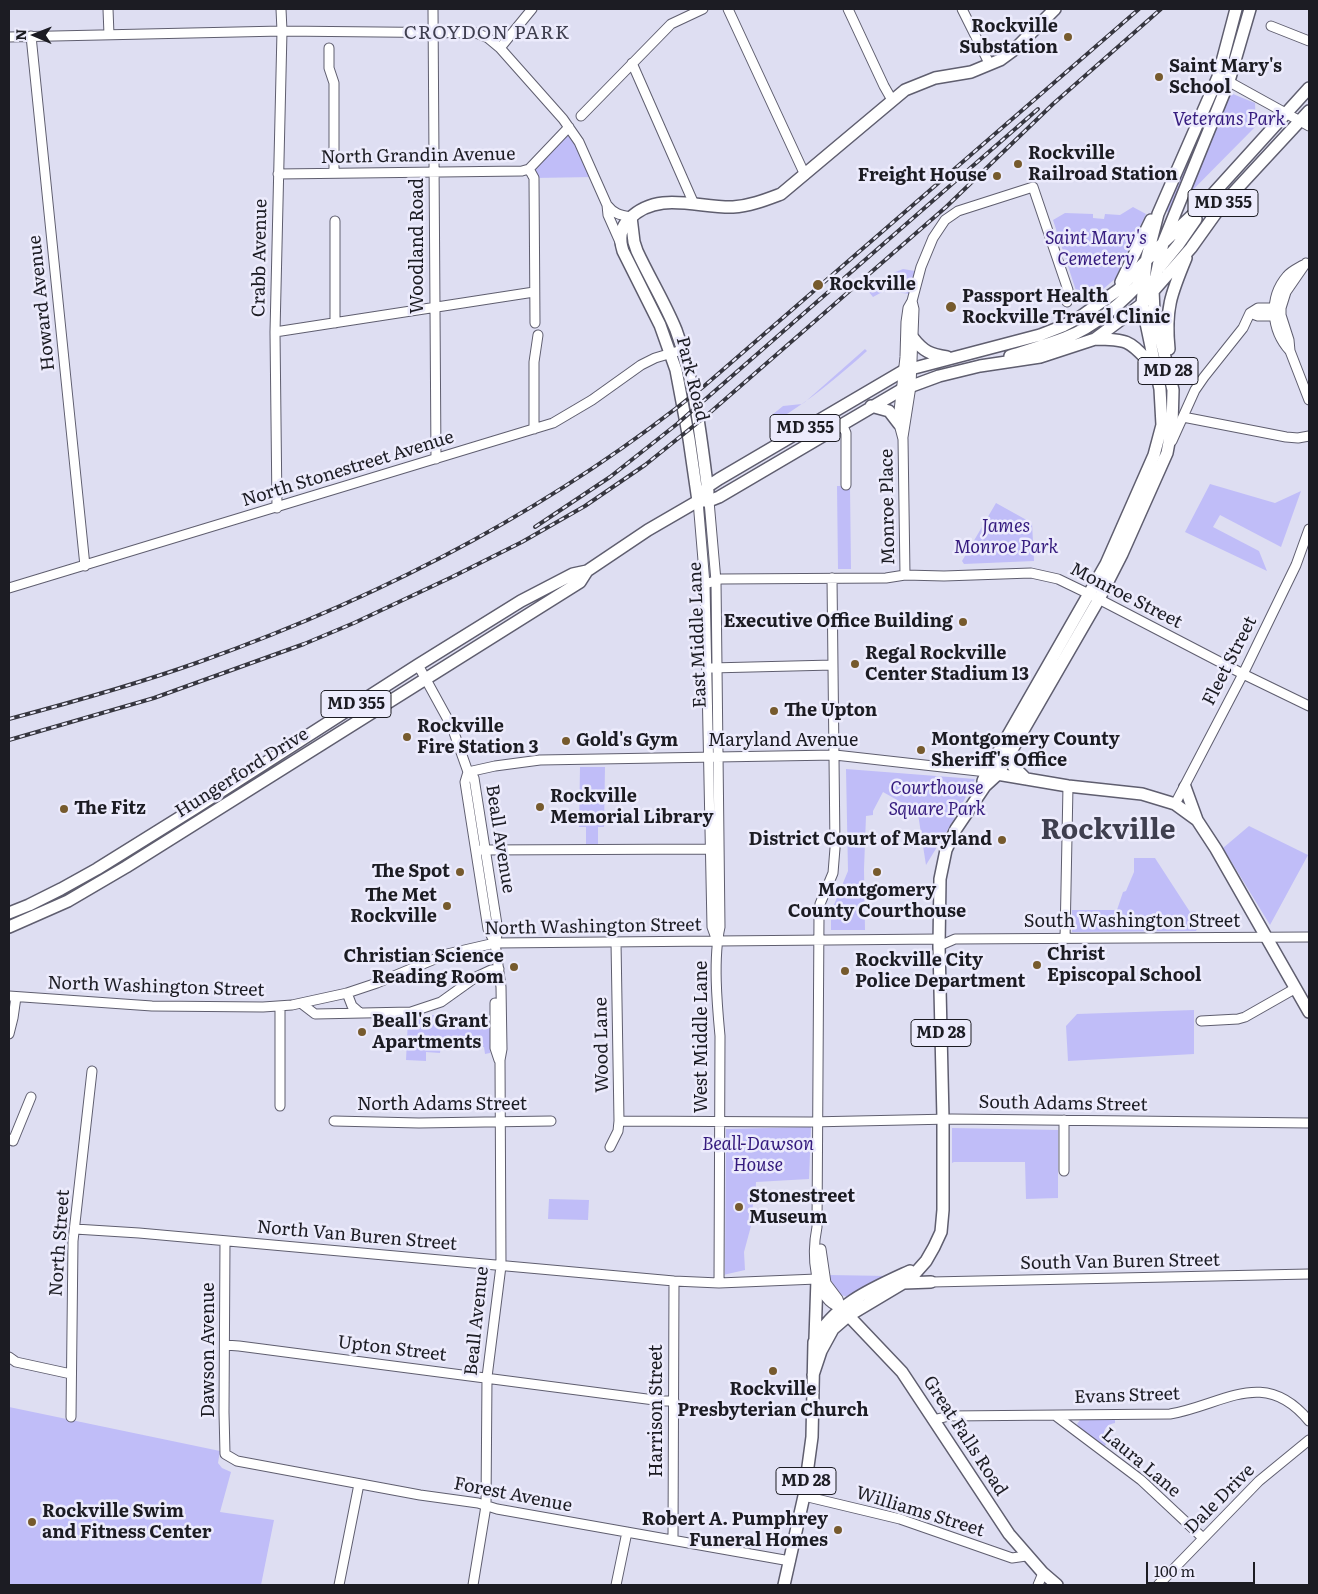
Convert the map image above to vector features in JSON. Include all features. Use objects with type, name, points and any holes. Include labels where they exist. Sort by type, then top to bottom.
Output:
[{"type":"main road","points":[[621,244],[620,238],[624,224],[637,211],[653,204],[665,202],[732,207],[764,201],[781,194],[905,90],[935,78],[971,72],[988,63],[1000,60],[1015,49],[1055,9]]},
{"type":"main road","name":"MD 28","points":[[992,773],[1010,753],[1094,597],[1154,456],[1162,425],[1160,389],[1142,304],[1146,260],[1158,214],[1171,183],[1224,79],[1236,9]]},
{"type":"main road","name":"MD 28","points":[[784,1585],[804,1496],[812,1437],[814,1342],[821,1329],[845,1312],[910,1279],[934,1247],[941,1226],[943,1119],[939,939],[940,879],[946,850],[956,829],[985,786],[1094,597],[1122,554],[1166,452],[1172,426],[1173,390],[1154,312],[1153,290],[1163,243],[1250,9]]},
{"type":"main road","name":"MD 355","points":[[707,487],[908,369],[1040,335],[1063,326],[1099,304],[1118,290],[1202,206],[1309,88]]},
{"type":"main road","name":"MD 355","points":[[703,502],[807,446],[872,406],[906,388],[939,376],[980,366],[1040,357],[1095,339],[1142,304],[1191,248],[1221,206],[1304,124],[1309,111]]},
{"type":"main road","points":[[1118,290],[1149,223],[1171,183]]},
{"type":"main road","points":[[1142,304],[1157,270],[1178,245],[1202,206]]},
{"type":"main road","name":"Park Road","points":[[631,217],[637,251],[676,329],[681,392],[703,502]]},
{"type":"main road","points":[[980,366],[1066,337],[1080,330],[1132,292],[1144,278],[1163,243]]},
{"type":"main road","name":"Park Road","points":[[621,244],[660,325],[677,351],[695,400],[707,487]]},
{"type":"main road","points":[[1173,390],[1167,316],[1175,285],[1191,248]]},
{"type":"main road","points":[[913,338],[923,350],[936,355],[951,357]]},
{"type":"main road","points":[[1095,339],[1114,339],[1128,342],[1140,351],[1155,369]]},
{"type":"main road","points":[[872,406],[889,411],[899,424]]},
{"type":"main road","name":"Hungerford Drive","points":[[9,913],[53,894],[97,869],[521,601],[573,574],[587,571],[648,530],[703,502],[707,487]]},
{"type":"main road","name":"Hungerford Drive","points":[[9,927],[76,897],[112,876],[580,582],[587,571]]},
{"type":"main road","points":[[1010,753],[1012,766],[1026,779]]},
{"type":"main road","name":"Maryland Avenue","points":[[992,773],[1068,786],[1142,794],[1175,804],[1197,820],[1216,849],[1309,1012]]},
{"type":"main road","points":[[1185,787],[1197,820]]},
{"type":"main road","points":[[112,876],[112,864],[128,853],[130,847]]},
{"type":"main road","points":[[76,897],[84,883],[96,875],[97,869]]},
{"type":"main road","points":[[923,1264],[924,1275],[931,1282]]},
{"type":"main road","name":"MD 28","points":[[813,1375],[826,1341],[857,1297],[923,1264]]},
{"type":"main road","points":[[814,1342],[817,1278]]},
{"type":"main road","points":[[904,1283],[931,1282]]},
{"type":"main road","name":"Great Falls Road","points":[[845,1312],[902,1372],[999,1520],[1026,1556],[1057,1585]]},
{"type":"street","points":[[108,9],[109,35]]},
{"type":"street","name":"Crabb Avenue","points":[[277,508],[275,332],[281,9]]},
{"type":"street","name":"Woodland Road","points":[[433,9],[436,459]]},
{"type":"street","points":[[500,48],[532,9]]},
{"type":"street","points":[[581,116],[672,24],[704,9]]},
{"type":"street","points":[[728,9],[805,175]]},
{"type":"street","points":[[848,9],[892,100]]},
{"type":"street","points":[[962,9],[988,63]]},
{"type":"street","points":[[1271,26],[1309,41]]},
{"type":"street","points":[[9,37],[282,31],[476,34],[488,38],[500,48],[569,127],[579,142],[607,205],[612,212],[631,217]]},
{"type":"street","name":"Howard Avenue","points":[[31,36],[85,566]]},
{"type":"street","points":[[328,48],[329,68],[334,83],[334,173]]},
{"type":"street","points":[[632,63],[694,204]]},
{"type":"street","points":[[1224,79],[1304,124]]},
{"type":"street","name":"North Grandin Avenue","points":[[278,174],[522,172],[529,169],[569,127]]},
{"type":"street","points":[[529,169],[534,178],[535,323]]},
{"type":"street","points":[[908,369],[906,322],[908,308],[912,301],[925,255],[933,238],[945,220],[958,211],[1033,187],[1068,290],[1068,302]]},
{"type":"street","points":[[607,205],[608,215],[621,244]]},
{"type":"street","points":[[334,221],[335,323]]},
{"type":"street","points":[[1308,261],[1286,292],[1278,312],[1277,330],[1282,343],[1290,351],[1309,400]]},
{"type":"street","points":[[275,332],[534,292]]},
{"type":"street","points":[[906,388],[913,338],[914,308],[912,301]]},
{"type":"street","points":[[1166,452],[1195,390],[1244,328],[1250,313],[1258,316],[1278,312]]},
{"type":"street","points":[[534,429],[534,362],[538,336]]},
{"type":"street","name":"North Stonestreet Avenue","points":[[9,588],[553,423],[592,400],[641,365],[677,351]]},
{"type":"street","name":"Monroe Place","points":[[903,439],[899,424],[906,388]]},
{"type":"street","name":"Monroe Place","points":[[906,388],[903,439],[906,575]]},
{"type":"street","points":[[1183,417],[1284,437],[1298,438],[1309,436]]},
{"type":"street","points":[[842,424],[846,433],[846,485]]},
{"type":"street","name":"East Middle Lane","points":[[703,502],[716,581],[715,849],[712,927],[717,941]]},
{"type":"street","name":"East Middle Lane","points":[[703,502],[707,669],[714,758]]},
{"type":"street","name":"Fleet Street","points":[[1175,804],[1296,565],[1309,529]]},
{"type":"street","name":"Monroe Street","points":[[705,584],[721,580],[886,578],[906,575],[944,576],[1030,573],[1058,579],[1242,674],[1309,706]]},
{"type":"street","points":[[832,578],[835,863],[820,904],[817,1227],[826,1283],[845,1312]]},
{"type":"street","name":"Beall Avenue","points":[[418,665],[452,727],[468,772],[465,782],[498,931],[495,943],[499,971],[495,979],[495,1048],[500,1060],[500,1266],[487,1377],[486,1506],[473,1585]]},
{"type":"street","points":[[707,669],[717,667],[834,665]]},
{"type":"street","name":"Maryland Avenue","points":[[468,772],[540,760],[835,755],[992,773]]},
{"type":"street","points":[[1065,939],[1068,786]]},
{"type":"street","points":[[480,850],[715,849]]},
{"type":"street","name":"South Washington Street","points":[[819,940],[1309,937]]},
{"type":"street","name":"North Washington Street","points":[[12,997],[152,1006],[280,1007],[302,1004],[347,993],[377,983],[446,954],[495,943],[819,940]]},
{"type":"street","name":"West Middle Lane","points":[[717,941],[717,1012],[720,1036],[719,1283]]},
{"type":"street","name":"Wood Lane","points":[[610,1147],[618,1131],[619,1121],[616,942]]},
{"type":"street","points":[[302,1004],[315,1014],[411,1012],[441,1002],[484,973],[499,971]]},
{"type":"street","points":[[1201,1022],[1246,1017],[1296,988]]},
{"type":"street","points":[[347,993],[352,1006],[360,1013]]},
{"type":"street","points":[[9,1034],[13,1018],[12,997]]},
{"type":"street","points":[[280,1007],[280,1106]]},
{"type":"street","name":"North Street","points":[[70,1417],[73,1241],[92,1071]]},
{"type":"street","points":[[9,1139],[13,1141],[31,1097]]},
{"type":"street","name":"South Adams Street","points":[[817,1121],[943,1119],[1309,1123]]},
{"type":"street","name":"North Adams Street","points":[[334,1120],[419,1123],[551,1121]]},
{"type":"street","points":[[1064,1120],[1064,1171]]},
{"type":"street","points":[[619,1121],[817,1121]]},
{"type":"street","points":[[817,1227],[815,1236],[819,1287],[833,1305],[845,1312]]},
{"type":"street","name":"North Van Buren Street","points":[[74,1229],[132,1232],[674,1282],[719,1283],[817,1278]]},
{"type":"street","name":"Dawson Avenue","points":[[226,1241],[224,1412],[226,1454],[230,1458]]},
{"type":"street","name":"South Van Buren Street","points":[[931,1282],[1309,1274]]},
{"type":"street","name":"Harrison Street","points":[[673,1540],[674,1282]]},
{"type":"street","name":"Upton Street","points":[[225,1346],[239,1346],[674,1401]]},
{"type":"street","points":[[9,1357],[16,1362],[71,1374]]},
{"type":"street","name":"Evans Street","points":[[934,1420],[949,1416],[1170,1414],[1199,1408],[1229,1395],[1254,1392],[1277,1396],[1291,1403],[1309,1421]]},
{"type":"street","name":"Laura Lane","points":[[1055,1415],[1141,1480],[1203,1538]]},
{"type":"street","name":"Dale Drive","points":[[1158,1585],[1259,1481],[1309,1440]]},
{"type":"street","name":"Forest Avenue","points":[[230,1458],[237,1461],[358,1484],[478,1503],[790,1562]]},
{"type":"street","points":[[339,1585],[358,1484]]},
{"type":"street","name":"Williams Street","points":[[804,1496],[900,1519],[1012,1558],[1026,1556]]},
{"type":"street","points":[[616,1585],[627,1532]]},
{"type":"street","points":[[1038,1585],[1043,1573]]},
{"type":"green space","name":"Veterans Park","points":[[1228,92],[1255,103],[1256,126],[1170,213],[1163,209],[1214,98]]},
{"type":"green space","points":[[569,127],[594,177],[534,178],[529,169]]},
{"type":"green space","name":"Saint Mary's Cemetery","points":[[1133,207],[1146,214],[1115,279],[1102,290],[1080,303],[1053,220],[1065,213],[1093,214],[1093,218],[1104,219],[1105,214],[1120,215]]},
{"type":"green space","points":[[903,269],[915,271],[911,294],[884,291],[873,297],[869,292],[888,275]]},
{"type":"green space","points":[[865,349],[867,351],[834,379],[807,400]]},
{"type":"green space","points":[[802,404],[776,421],[773,421],[772,415],[783,406]]},
{"type":"green space","points":[[1210,484],[1275,503],[1301,491],[1281,547],[1220,515],[1213,527],[1259,551],[1267,571],[1185,532]]},
{"type":"green space","points":[[837,486],[850,486],[851,569],[838,569]]},
{"type":"green space","name":"James Monroe Park","points":[[996,503],[1032,523],[1034,561],[964,564],[962,561]]},
{"type":"green space","points":[[580,767],[605,767],[604,827],[598,827],[598,845],[586,845],[586,827],[579,827]]},
{"type":"green space","name":"Courthouse Square Park","points":[[846,769],[975,779],[956,816],[926,865],[918,814],[915,810],[883,792],[873,811],[873,815],[866,816],[864,869],[865,930],[831,930],[831,912],[848,871]]},
{"type":"green space","points":[[1249,826],[1308,855],[1270,925],[1223,848]]},
{"type":"green space","points":[[1134,858],[1155,858],[1190,912],[1195,911],[1198,921],[1196,931],[1072,932],[1072,910],[1117,910],[1123,892],[1126,891],[1134,872]]},
{"type":"green space","points":[[1194,1010],[1194,1054],[1068,1061],[1066,1026],[1077,1014]]},
{"type":"green space","points":[[434,1015],[434,1026],[490,1028],[490,1053],[485,1054],[484,1047],[441,1046],[440,1053],[426,1052],[426,1061],[406,1060],[408,1019]]},
{"type":"green space","name":"Beall-Dawson House","points":[[811,1127],[809,1179],[756,1182],[755,1204],[753,1204],[751,1226],[744,1252],[745,1270],[723,1275],[725,1274],[726,1129]]},
{"type":"green space","points":[[952,1128],[1058,1130],[1058,1198],[1026,1199],[1025,1162],[952,1163]]},
{"type":"green space","points":[[549,1199],[589,1200],[588,1220],[548,1219]]},
{"type":"green space","points":[[828,1275],[890,1276],[847,1297],[839,1294]]},
{"type":"green space","points":[[9,1407],[220,1451],[218,1463],[222,1468],[231,1472],[220,1512],[274,1520],[261,1585],[9,1585]]},
{"type":"green space","points":[[1081,1419],[1115,1419],[1115,1423],[1108,1426],[1105,1430],[1104,1436],[1107,1443],[1104,1447],[1079,1428],[1077,1424]]},
{"type":"railway","points":[[9,719],[176,670],[266,637],[333,609],[463,546],[587,472],[646,431],[703,387],[1139,9]]},
{"type":"railway","points":[[9,740],[154,698],[304,644],[452,577],[522,542],[585,506],[645,465],[706,416],[946,207],[1053,104],[1161,9]]},
{"type":"railway","points":[[535,527],[610,477],[677,424],[1038,109]]},
{"type":"place","name":"Rockville Substation","points":[[1068,37]]},
{"type":"place","name":"Saint Mary's School","points":[[1159,77]]},
{"type":"place","name":"Rockville Railroad Station","points":[[1018,164]]},
{"type":"place","name":"Freight House","points":[[997,176]]},
{"type":"place","name":"Rockville","points":[[818,285]]},
{"type":"place","name":"Passport Health Rockville Travel Clinic","points":[[951,307]]},
{"type":"place","name":"Executive Office Building","points":[[963,622]]},
{"type":"place","name":"Regal Rockville Center Stadium 13","points":[[855,664]]},
{"type":"place","name":"The Upton","points":[[774,711]]},
{"type":"place","name":"Rockville Fire Station 3","points":[[407,737]]},
{"type":"place","name":"Gold's Gym","points":[[566,741]]},
{"type":"place","name":"Montgomery County Sheriff's Office","points":[[921,750]]},
{"type":"place","name":"Rockville Memorial Library","points":[[540,807]]},
{"type":"place","name":"The Fitz","points":[[64,809]]},
{"type":"place","name":"District Court of Maryland","points":[[1002,840]]},
{"type":"place","name":"The Spot","points":[[460,872]]},
{"type":"place","name":"Montgomery County Courthouse","points":[[877,872]]},
{"type":"place","name":"The Met Rockville","points":[[447,906]]},
{"type":"place","name":"Christ Episcopal School","points":[[1037,965]]},
{"type":"place","name":"Christian Science Reading Room","points":[[514,967]]},
{"type":"place","name":"Rockville City Police Department","points":[[845,971]]},
{"type":"place","name":"Beall's Grant Apartments","points":[[362,1032]]},
{"type":"place","name":"Stonestreet Museum","points":[[739,1207]]},
{"type":"place","name":"Rockville Presbyterian Church","points":[[773,1371]]},
{"type":"place","name":"Rockville Swim and Fitness Center","points":[[32,1522]]},
{"type":"place","name":"Robert A. Pumphrey Funeral Homes","points":[[838,1530]]},
{"type":"district","name":"CROYDON PARK","points":[[487,33]]},
{"type":"district","name":"Rockville","points":[[1108,831]]}]
